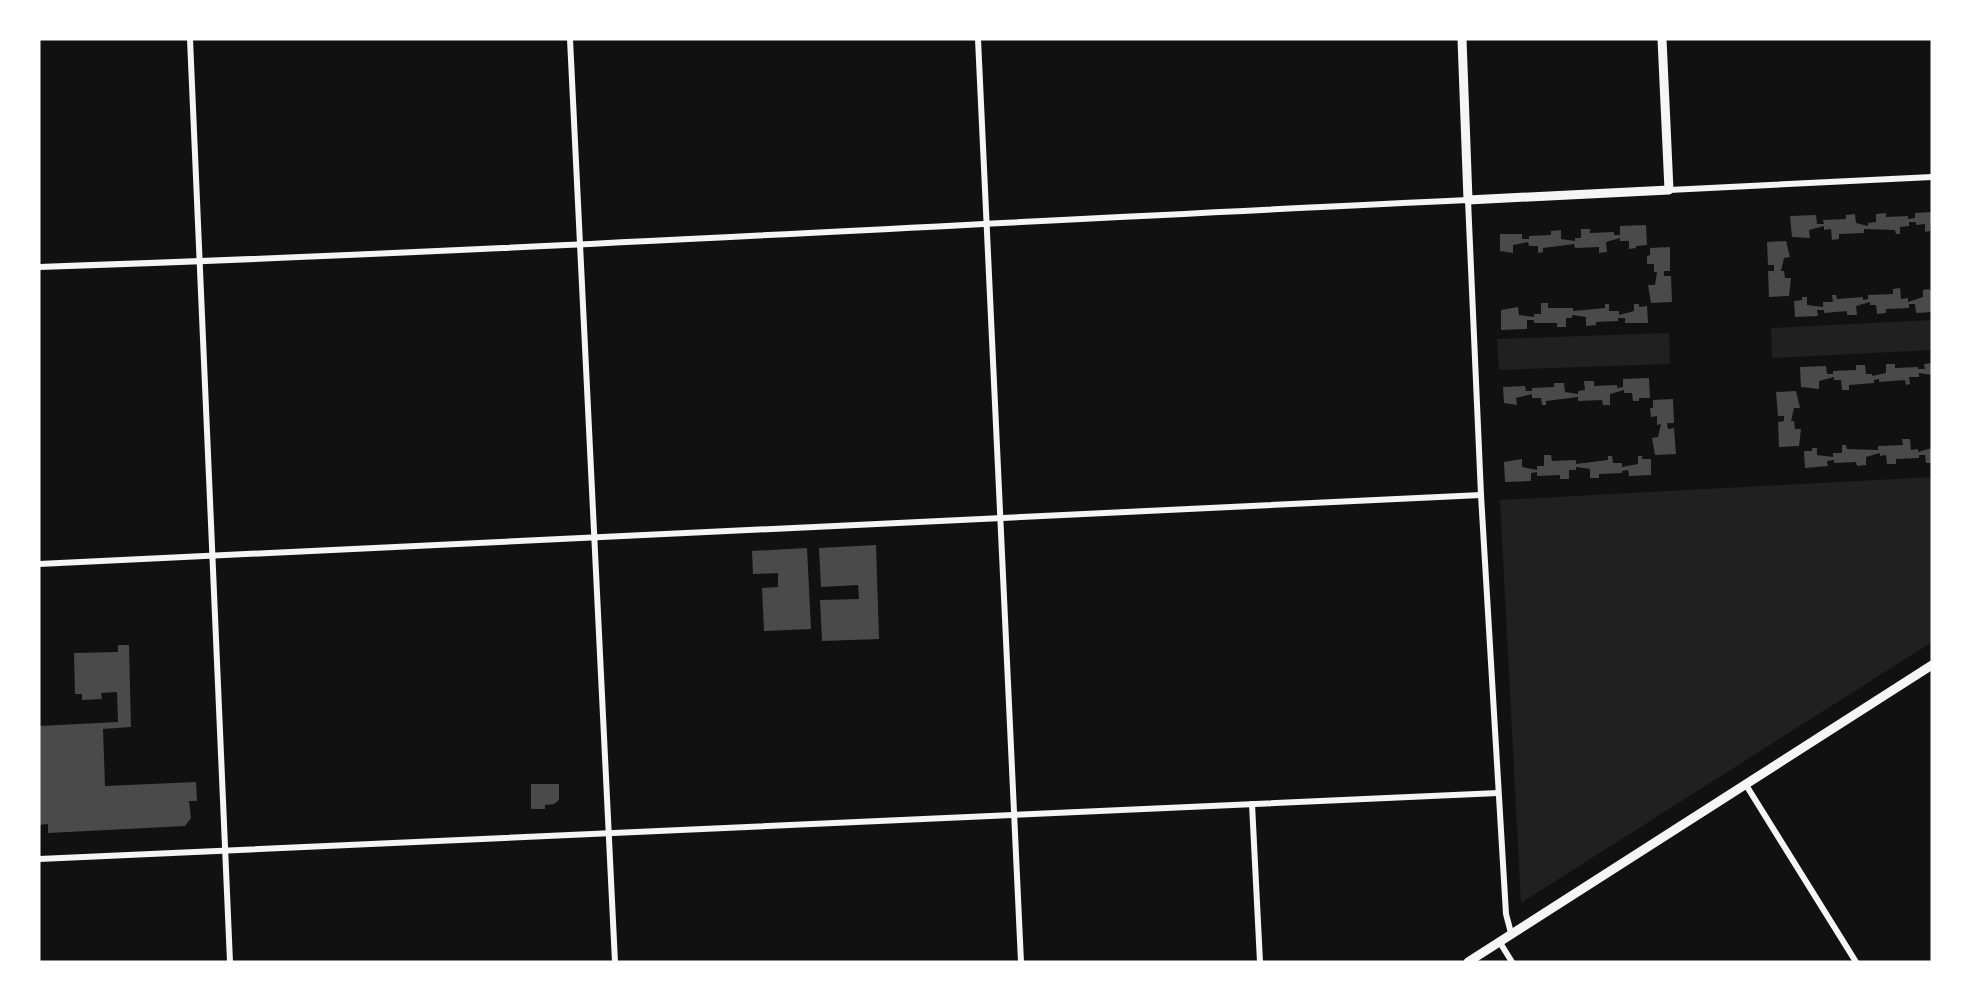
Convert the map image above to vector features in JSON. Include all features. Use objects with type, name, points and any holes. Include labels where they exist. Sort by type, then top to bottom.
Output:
[{"type":"street","points":[[190,39],[230,962]]},
{"type":"street","points":[[570,39],[615,962]]},
{"type":"street","points":[[978,39],[1021,962]]},
{"type":"street","points":[[1462,39],[1481,495],[1506,914],[1511,933]]},
{"type":"street","points":[[1662,39],[1669,190]]},
{"type":"street","points":[[39,267],[581,245],[986,222],[1932,177]]},
{"type":"street","points":[[39,564],[1481,495]]},
{"type":"street","points":[[1468,962],[1932,665]]},
{"type":"street","points":[[1746,785],[1856,962]]},
{"type":"street","points":[[39,860],[1498,792]]},
{"type":"street","points":[[1252,804],[1260,962]]},
{"type":"street","points":[[1499,941],[1512,962]]},
{"type":"shaded area","points":[[1932,320],[1932,350],[1772,358],[1771,328]]},
{"type":"shaded area","points":[[1669,333],[1670,364],[1499,370],[1497,339]]},
{"type":"shaded area","points":[[1932,477],[1932,642],[1521,903],[1500,500]]},
{"type":"building","points":[[1932,212],[1930,231],[1925,232],[1925,224],[1916,225],[1916,222],[1909,222],[1909,226],[1900,227],[1900,234],[1896,234],[1895,230],[1864,229],[1864,233],[1839,234],[1839,239],[1832,240],[1831,229],[1824,230],[1824,226],[1809,230],[1810,238],[1792,237],[1790,216],[1816,215],[1817,224],[1824,224],[1823,220],[1846,219],[1846,215],[1855,214],[1856,223],[1868,226],[1868,223],[1876,222],[1876,214],[1886,213],[1886,217],[1908,216],[1908,219],[1915,218],[1915,213]]},
{"type":"building","points":[[1646,225],[1647,245],[1636,246],[1636,248],[1629,249],[1629,241],[1620,241],[1620,238],[1606,242],[1607,252],[1599,253],[1599,247],[1575,248],[1574,244],[1543,248],[1543,252],[1538,253],[1538,246],[1529,246],[1528,242],[1513,245],[1513,253],[1500,251],[1500,234],[1522,234],[1522,239],[1529,239],[1529,236],[1551,235],[1551,231],[1561,230],[1561,239],[1575,241],[1575,238],[1581,238],[1581,229],[1590,229],[1590,233],[1614,232],[1614,235],[1620,235],[1620,226]]},
{"type":"building","points":[[1786,241],[1790,257],[1784,258],[1781,271],[1784,271],[1785,278],[1791,278],[1789,296],[1769,297],[1768,271],[1774,271],[1774,265],[1768,265],[1767,242]]},
{"type":"building","points":[[1670,247],[1670,271],[1664,271],[1664,276],[1671,276],[1672,302],[1651,303],[1648,285],[1655,285],[1657,272],[1654,272],[1654,264],[1647,264],[1647,256],[1650,255],[1650,248]]},
{"type":"building","points":[[1900,288],[1901,299],[1908,298],[1908,302],[1923,297],[1923,290],[1929,289],[1932,292],[1932,312],[1916,313],[1915,304],[1909,304],[1909,308],[1886,309],[1886,313],[1877,314],[1876,305],[1870,305],[1870,302],[1856,306],[1857,315],[1847,315],[1847,311],[1824,313],[1824,310],[1817,310],[1818,316],[1795,317],[1794,301],[1802,300],[1802,297],[1807,297],[1807,305],[1823,307],[1823,302],[1833,302],[1832,295],[1836,295],[1837,299],[1863,297],[1863,300],[1868,299],[1868,295],[1893,294],[1893,289]]},
{"type":"building","points":[[1541,303],[1548,303],[1548,308],[1573,308],[1573,311],[1605,308],[1605,304],[1609,304],[1609,311],[1619,311],[1619,315],[1634,311],[1634,304],[1639,304],[1639,307],[1647,306],[1648,323],[1625,323],[1625,318],[1618,318],[1618,321],[1596,322],[1596,325],[1586,326],[1586,317],[1572,315],[1572,318],[1566,318],[1566,327],[1557,327],[1557,323],[1534,323],[1534,320],[1527,320],[1527,329],[1501,330],[1501,310],[1518,307],[1519,315],[1534,317],[1534,314],[1541,314]]},
{"type":"building","points":[[1932,363],[1932,375],[1919,373],[1919,377],[1909,377],[1910,384],[1906,385],[1905,380],[1879,382],[1879,379],[1874,380],[1874,383],[1849,385],[1849,390],[1842,390],[1841,380],[1834,380],[1834,377],[1819,381],[1819,389],[1801,387],[1800,367],[1826,366],[1827,374],[1833,374],[1833,371],[1856,370],[1856,365],[1865,365],[1866,374],[1872,374],[1872,376],[1886,373],[1886,364],[1895,364],[1895,368],[1925,369],[1924,364]]},
{"type":"building","points":[[1649,378],[1650,398],[1639,398],[1639,401],[1633,401],[1632,393],[1624,393],[1624,390],[1610,394],[1610,405],[1603,405],[1602,400],[1578,401],[1578,397],[1546,401],[1546,405],[1542,405],[1541,398],[1532,398],[1532,394],[1516,398],[1517,405],[1504,403],[1503,387],[1525,386],[1526,391],[1532,391],[1532,388],[1554,387],[1554,383],[1564,383],[1565,392],[1578,394],[1578,391],[1585,390],[1584,381],[1594,381],[1594,386],[1617,385],[1617,388],[1623,387],[1623,379]]},
{"type":"building","points":[[1796,391],[1800,408],[1794,408],[1791,421],[1794,421],[1795,429],[1801,429],[1799,446],[1779,447],[1778,422],[1784,421],[1784,416],[1778,416],[1776,392]]},
{"type":"building","points":[[1673,399],[1674,423],[1667,423],[1668,429],[1674,428],[1676,454],[1655,455],[1652,438],[1658,437],[1661,424],[1657,425],[1657,416],[1651,417],[1650,408],[1653,408],[1653,400]]},
{"type":"building","points":[[1902,439],[1910,439],[1911,450],[1918,449],[1918,452],[1932,448],[1932,463],[1926,463],[1925,455],[1919,455],[1919,458],[1896,459],[1896,464],[1887,464],[1886,455],[1880,456],[1880,453],[1866,457],[1866,465],[1857,466],[1856,462],[1834,463],[1834,460],[1827,461],[1828,466],[1805,468],[1804,451],[1812,451],[1812,448],[1817,448],[1817,455],[1833,457],[1833,453],[1842,453],[1842,445],[1846,445],[1847,449],[1878,450],[1878,446],[1903,445]]},
{"type":"building","points":[[1544,455],[1551,455],[1552,461],[1576,460],[1576,464],[1608,460],[1608,456],[1612,456],[1613,463],[1622,463],[1622,467],[1638,464],[1638,456],[1642,456],[1642,459],[1651,459],[1651,475],[1629,476],[1628,470],[1622,473],[1599,474],[1599,478],[1590,478],[1590,469],[1576,467],[1576,470],[1569,470],[1569,479],[1560,479],[1560,475],[1537,476],[1537,472],[1531,473],[1531,481],[1505,482],[1504,462],[1522,459],[1522,467],[1537,470],[1537,466],[1544,466]]},
{"type":"building","points":[[876,545],[879,639],[822,641],[820,600],[859,599],[858,585],[821,587],[819,548]]},
{"type":"building","points":[[807,548],[811,629],[764,631],[762,588],[778,587],[778,573],[753,574],[752,551]]},
{"type":"building","points":[[118,645],[129,645],[131,727],[103,729],[105,786],[196,782],[197,801],[189,801],[191,818],[185,826],[48,833],[48,824],[39,825],[39,726],[118,722],[117,692],[101,693],[102,699],[82,700],[82,694],[75,694],[74,653],[118,652]]},
{"type":"building","points":[[531,784],[559,784],[559,800],[554,804],[545,805],[545,809],[531,809]]}]
